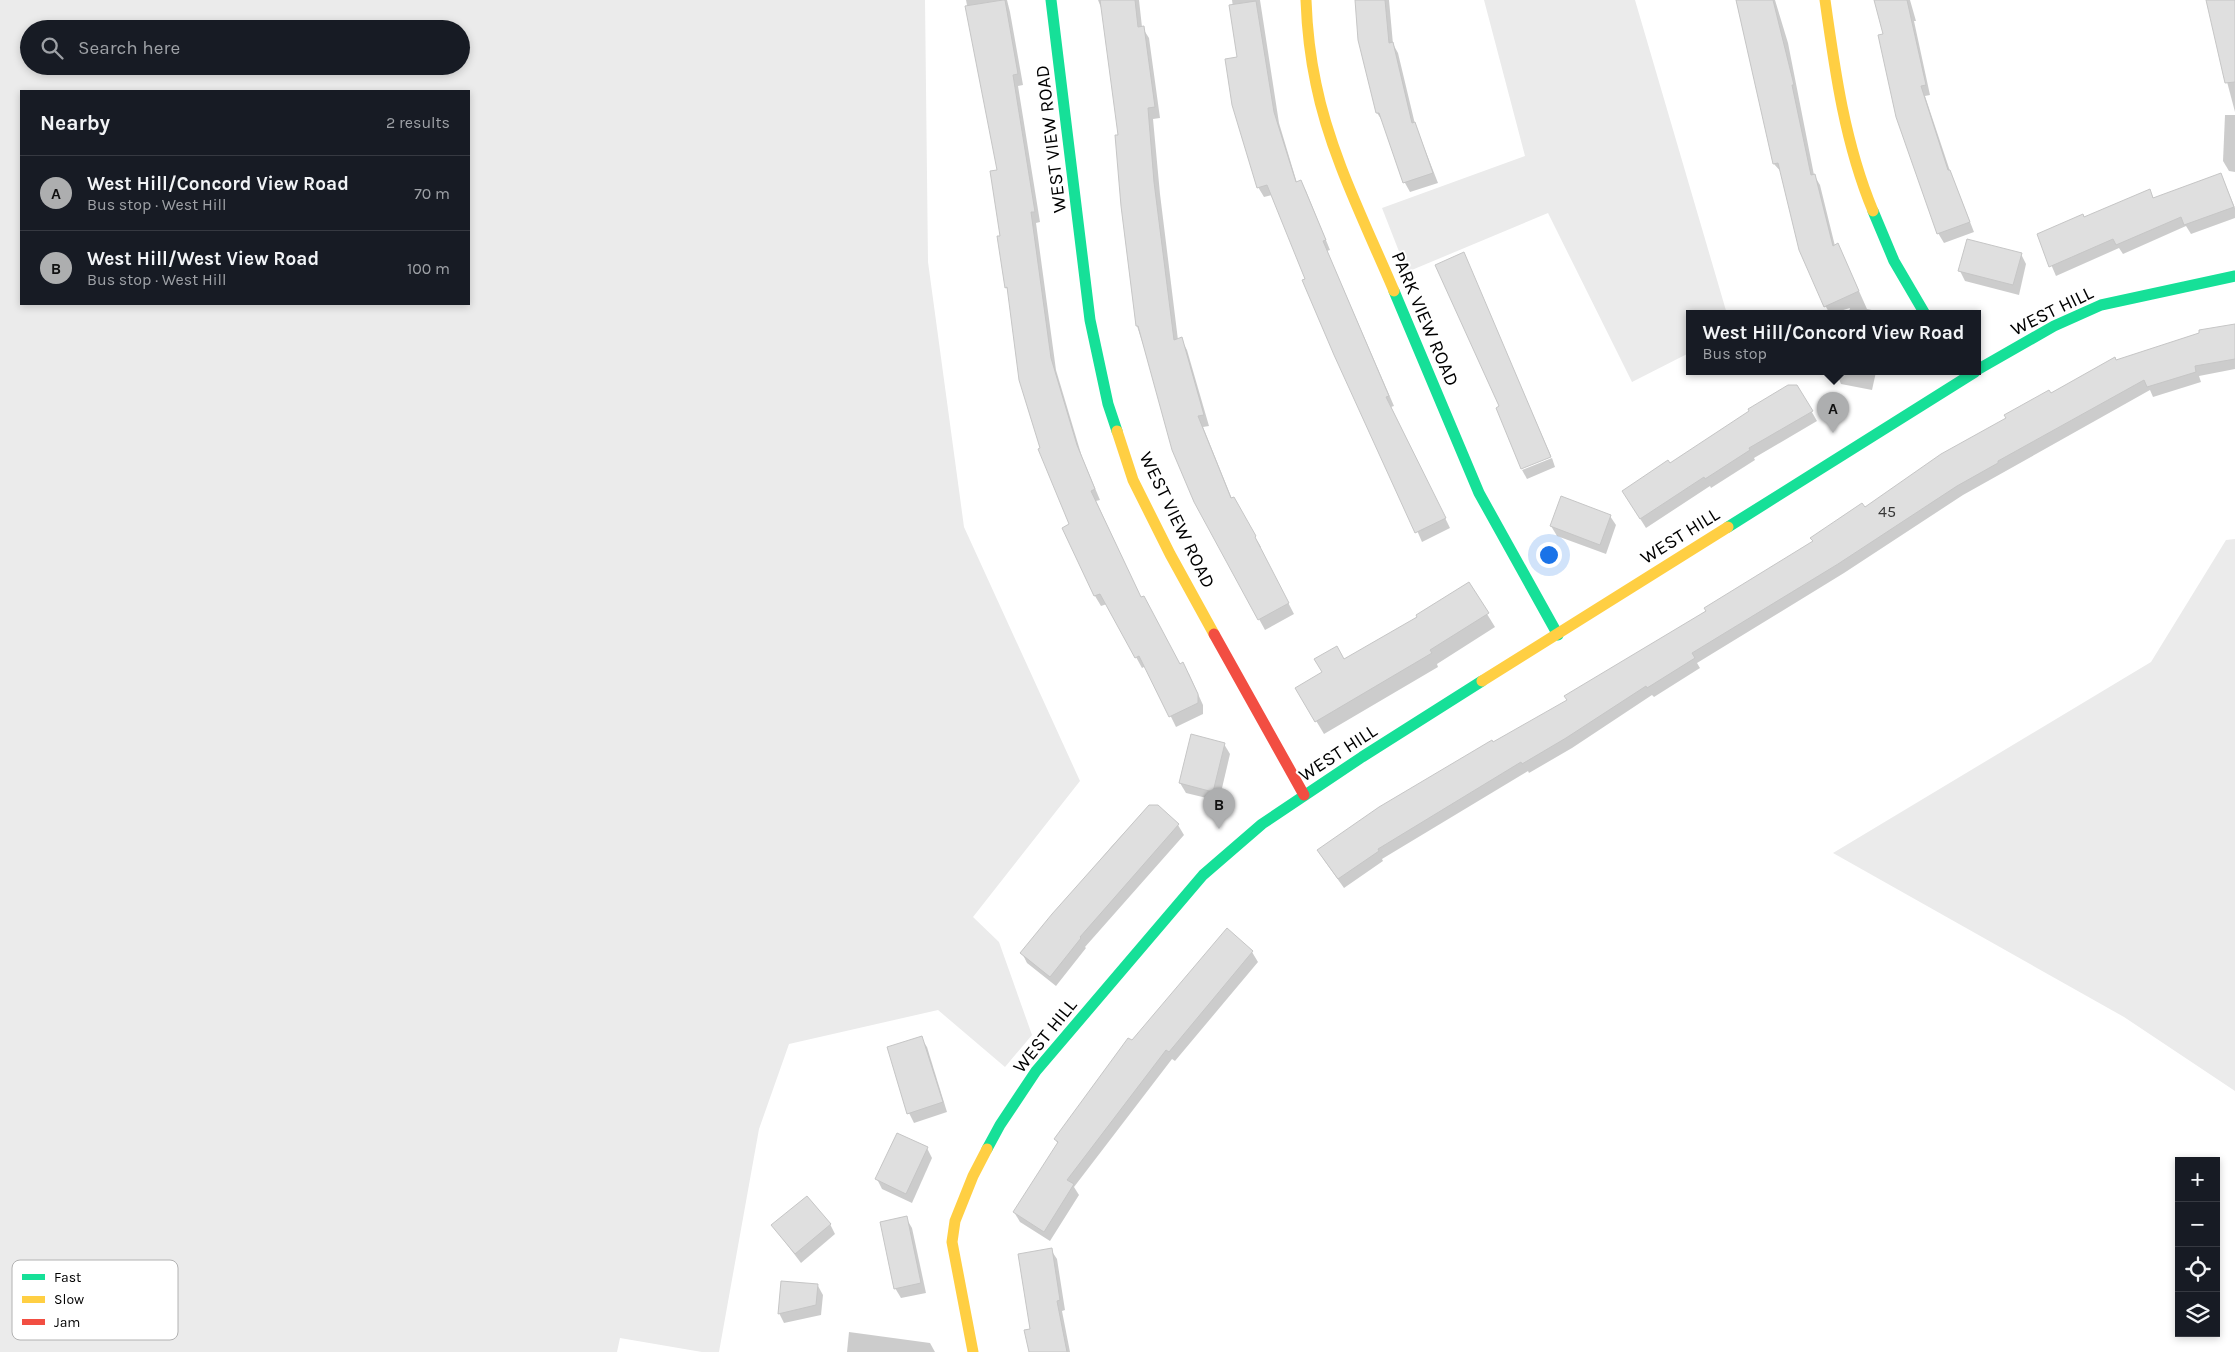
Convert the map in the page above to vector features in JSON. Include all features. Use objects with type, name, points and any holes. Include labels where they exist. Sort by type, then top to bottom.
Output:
[{"type":"street","name":"WEST VIEW ROAD","points":[[1051,0],[1090,320],[1108,404],[1133,480],[1170,554],[1304,795]]},
{"type":"street","name":"PARK VIEW ROAD","points":[[1306,0],[1308,38],[1316,85],[1329,131],[1356,201],[1479,493],[1558,635]]},
{"type":"street","points":[[1825,0],[1837,88],[1860,180],[1894,261],[1923,310]]},
{"type":"street","name":"WEST HILL","points":[[1981,368],[2054,326],[2101,304],[2235,276]]},
{"type":"street","name":"WEST HILL","points":[[973,1352],[952,1242],[954,1228],[973,1176],[1000,1125],[1036,1072],[1203,875],[1262,824],[1304,795],[1970,375]]},
{"type":"shaded area","points":[[0,0],[925,0],[928,262],[964,527],[1080,781],[973,917],[999,942],[1032,1035],[1005,1067],[938,1010],[789,1044],[759,1129],[719,1352],[702,1352],[620,1338],[617,1352],[0,1352]]},
{"type":"shaded area","points":[[1484,0],[1635,0],[1726,310],[1686,310],[1686,355],[1632,382],[1548,213],[1407,272],[1382,208],[1525,156]]},
{"type":"shaded area","points":[[2235,539],[2235,1091],[2124,1017],[1833,853],[2151,662],[2226,540]]},
{"type":"building","points":[[1005,0],[1018,74],[1013,75],[1035,212],[1031,212],[1051,358],[1077,445],[1095,489],[1091,491],[1141,597],[1144,596],[1180,664],[1183,662],[1198,694],[1198,703],[1169,717],[1139,656],[1135,658],[1100,594],[1094,596],[1062,528],[1069,524],[1038,449],[1040,448],[1019,380],[1007,287],[1005,288],[997,236],[1000,236],[990,171],[997,170],[965,6]]},
{"type":"building","points":[[1100,0],[1135,0],[1138,27],[1144,26],[1155,107],[1148,108],[1154,182],[1174,340],[1182,337],[1204,415],[1198,416],[1231,498],[1234,497],[1256,536],[1289,603],[1258,620],[1194,502],[1172,450],[1138,326],[1136,326],[1121,206],[1115,135],[1118,135]]},
{"type":"building","points":[[1355,0],[1385,0],[1389,43],[1393,42],[1412,123],[1415,122],[1433,173],[1403,183],[1379,113],[1376,113],[1358,40]]},
{"type":"building","points":[[1736,0],[1773,0],[1794,85],[1792,85],[1811,175],[1815,174],[1833,246],[1838,243],[1859,291],[1824,307],[1799,250],[1778,163],[1773,164]]},
{"type":"building","points":[[1874,0],[1907,0],[1926,85],[1921,86],[1948,170],[1950,170],[1970,222],[1937,234],[1896,117],[1878,35],[1883,34]]},
{"type":"building","points":[[2206,0],[2235,0],[2235,82],[2225,83]]},
{"type":"building","points":[[1256,1],[1274,112],[1296,182],[1301,180],[1326,240],[1323,241],[1389,396],[1386,397],[1446,518],[1415,533],[1302,280],[1305,279],[1267,185],[1257,188],[1232,105],[1225,59],[1237,57],[1229,5]]},
{"type":"building","points":[[2221,173],[2234,207],[2184,225],[2181,217],[2116,245],[2113,239],[2049,267],[2037,234],[2083,214],[2084,217],[2150,189],[2153,198]]},
{"type":"building","points":[[1967,239],[2022,253],[2013,285],[1958,271]]},
{"type":"building","points":[[1464,252],[1551,457],[1521,469],[1496,408],[1499,406],[1435,265]]},
{"type":"building","points":[[2235,324],[2235,359],[2195,366],[2196,372],[2147,387],[2144,380],[1998,461],[1998,463],[1957,486],[1838,564],[1692,653],[1695,658],[1647,688],[1646,686],[1566,738],[1522,764],[1521,762],[1378,849],[1379,851],[1338,879],[1317,850],[1379,807],[1492,740],[1493,742],[1567,700],[1564,696],[1706,611],[1704,608],[1813,541],[1810,538],[1862,503],[1865,507],[1941,454],[2006,418],[2004,415],[2049,390],[2051,393],[2115,357],[2116,360],[2199,333],[2199,330]]},
{"type":"building","points":[[1788,385],[1797,385],[1813,411],[1749,448],[1750,450],[1705,479],[1704,477],[1640,519],[1622,491],[1668,460],[1670,463],[1749,411],[1748,409]]},
{"type":"building","points":[[1561,496],[1611,515],[1600,545],[1550,526]]},
{"type":"building","points":[[1469,582],[1489,613],[1430,650],[1432,653],[1315,722],[1295,688],[1322,672],[1314,659],[1337,646],[1344,659],[1417,617],[1416,615]]},
{"type":"building","points":[[1191,734],[1225,743],[1213,792],[1179,783]]},
{"type":"building","points":[[1149,805],[1158,805],[1179,824],[1080,937],[1050,977],[1020,953],[1052,914]]},
{"type":"building","points":[[1227,928],[1253,951],[1169,1052],[1166,1050],[1067,1180],[1074,1184],[1044,1232],[1013,1212],[1058,1142],[1054,1139],[1128,1038],[1132,1040]]},
{"type":"building","points":[[922,1036],[943,1102],[907,1114],[887,1047]]},
{"type":"building","points":[[897,1133],[928,1147],[906,1194],[875,1179]]},
{"type":"building","points":[[807,1196],[831,1224],[795,1254],[771,1225]]},
{"type":"building","points":[[907,1216],[921,1283],[894,1289],[880,1222]]},
{"type":"building","points":[[1052,1248],[1060,1300],[1057,1301],[1067,1352],[1029,1352],[1024,1330],[1030,1329],[1018,1254]]},
{"type":"building","points":[[781,1281],[818,1284],[816,1305],[778,1314]]},
{"type":"traffic: fast","points":[[1051,0],[1090,320],[1108,404],[1117,431]]},
{"type":"traffic: fast","points":[[1873,211],[1894,261],[1923,310]]},
{"type":"traffic: fast","points":[[1981,368],[2054,326],[2101,305],[2235,276]]},
{"type":"traffic: fast","points":[[1394,291],[1479,493],[1558,635]]},
{"type":"traffic: fast","points":[[1728,527],[1970,375]]},
{"type":"traffic: fast","points":[[987,1149],[1000,1125],[1036,1071],[1203,875],[1262,824],[1362,757],[1482,681]]},
{"type":"traffic: slow","points":[[1306,0],[1309,42],[1314,74],[1330,137],[1339,163],[1394,291]]},
{"type":"traffic: slow","points":[[1825,0],[1837,81],[1848,134],[1863,186],[1873,211]]},
{"type":"traffic: slow","points":[[1117,431],[1133,480],[1170,554],[1214,634]]},
{"type":"traffic: slow","points":[[1482,681],[1728,527]]},
{"type":"traffic: slow","points":[[973,1352],[952,1242],[955,1221],[973,1176],[987,1149]]},
{"type":"traffic: jam","points":[[1214,634],[1304,795]]},
{"type":"place","name":"West Hill/Concord View Road","points":[[1833,433]]},
{"type":"place","name":"West Hill/West View Road","points":[[1219,829]]}]
